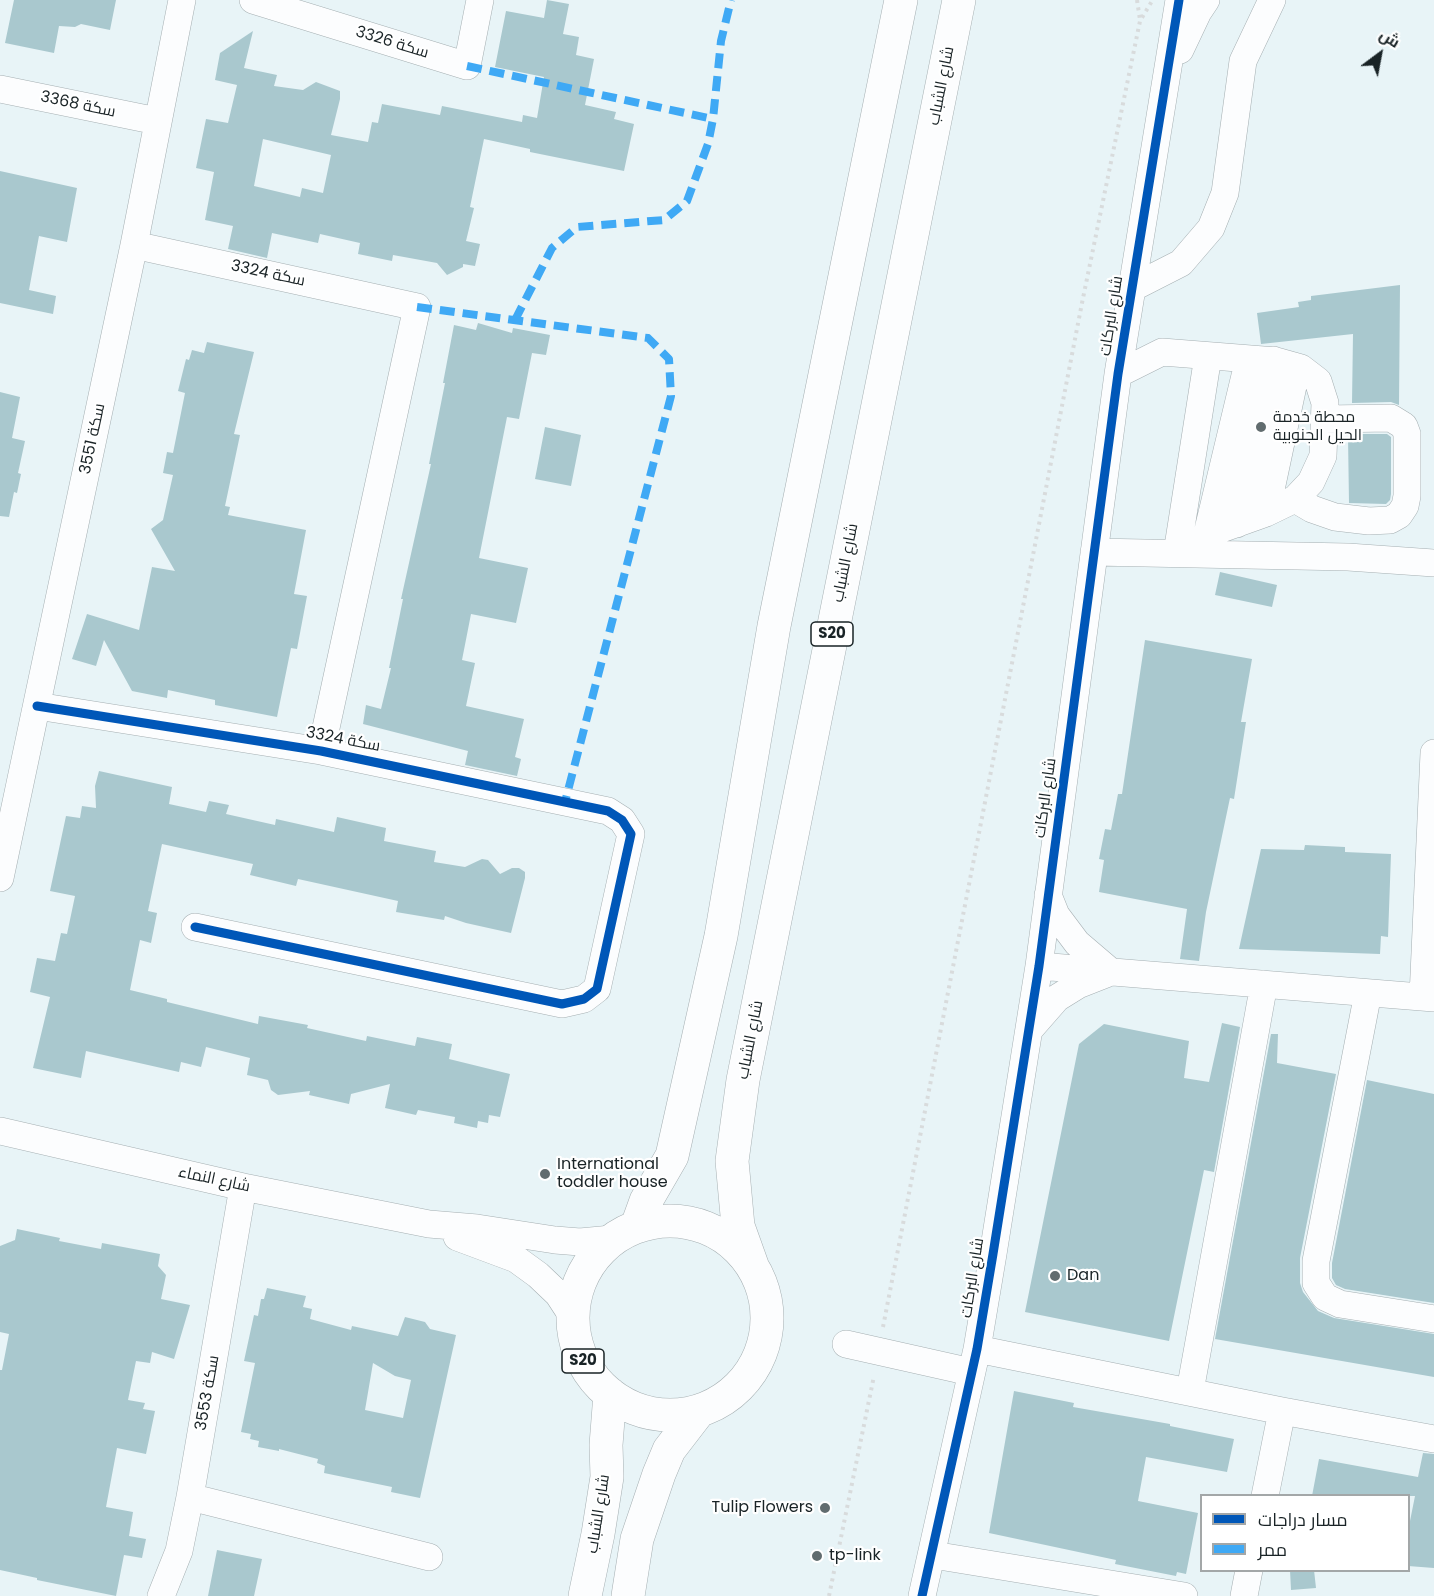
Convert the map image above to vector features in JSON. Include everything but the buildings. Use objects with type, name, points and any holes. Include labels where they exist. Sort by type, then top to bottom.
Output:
[{"type":"main road","name":"S20","points":[[625,1233],[663,1221],[689,1223],[714,1232],[736,1247],[753,1268],[760,1282],[766,1310],[765,1339],[759,1358],[749,1375],[735,1390],[718,1402],[699,1411],[668,1415],[638,1409],[610,1394],[594,1379],[582,1360],[575,1339],[573,1317],[575,1295],[583,1274],[596,1255],[625,1233],[672,1156],[721,936],[774,626],[901,0]]},
{"type":"main road","name":"شارع الشباب","points":[[753,1268],[738,1226],[732,1161],[743,1080],[959,0]]},
{"type":"main road","name":"شارع الشباب","points":[[585,1596],[607,1477],[606,1445],[610,1394]]},
{"type":"main road","name":"S20","points":[[628,1596],[637,1539],[659,1474],[669,1450],[699,1411]]},
{"type":"street","name":"سكة 3551","points":[[0,878],[7,805],[37,706],[134,245],[182,0]]},
{"type":"street","name":"سكة 3326","points":[[253,0],[467,66],[480,0]]},
{"type":"street","name":"شارع البركات","points":[[922,1596],[933,1555],[974,1360],[1029,1030],[1118,374],[1179,0]]},
{"type":"street","points":[[1166,81],[1198,12],[1206,0]]},
{"type":"street","points":[[1132,288],[1181,263],[1211,228],[1225,193],[1244,62],[1272,0]]},
{"type":"street","name":"سكة 3368","points":[[0,89],[157,121]]},
{"type":"street","name":"سكة 3324","points":[[134,245],[417,307],[321,751]]},
{"type":"street","points":[[1127,323],[1162,352]]},
{"type":"street","points":[[1118,374],[1162,352],[1273,362],[1318,381],[1326,403],[1323,456],[1311,482],[1295,499],[1192,546]]},
{"type":"street","points":[[1192,546],[1208,356]]},
{"type":"street","points":[[1266,513],[1273,362]]},
{"type":"street","points":[[1237,524],[1273,362]]},
{"type":"street","points":[[1192,546],[1273,362]]},
{"type":"street","points":[[1295,499],[1311,509],[1335,517],[1369,522],[1390,520],[1399,515],[1405,506],[1407,434],[1404,426],[1390,418],[1325,419]]},
{"type":"street","points":[[1094,552],[1192,546],[1434,563]]},
{"type":"street","name":"سكة 3324","points":[[37,706],[321,751],[608,810],[622,820],[631,834],[597,989],[584,999],[562,1004],[195,927]]},
{"type":"street","points":[[1039,966],[1429,997],[1434,753]]},
{"type":"street","points":[[1048,895],[1056,915],[1077,943],[1111,972]]},
{"type":"street","points":[[1029,1030],[1057,998],[1078,985],[1111,972]]},
{"type":"street","points":[[1190,1391],[1264,984]]},
{"type":"street","points":[[1368,993],[1316,1261],[1316,1282],[1324,1297],[1340,1304],[1434,1319]]},
{"type":"street","name":"شارع النماء","points":[[0,1131],[243,1187],[429,1224],[580,1242],[625,1233]]},
{"type":"street","name":"سكة 3553","points":[[161,1596],[178,1551],[190,1497],[243,1187]]},
{"type":"street","name":"شارع النماء","points":[[429,1224],[449,1234],[516,1259],[558,1294],[573,1317]]},
{"type":"street","points":[[846,1344],[879,1351],[974,1360],[1190,1391],[1282,1411],[1434,1439]]},
{"type":"street","points":[[1264,1494],[1282,1411]]},
{"type":"street","points":[[190,1497],[429,1557]]},
{"type":"street","points":[[933,1555],[1184,1596]]},
{"type":"street","points":[[1244,1596],[1249,1572]]},
{"type":"path","points":[[1137,0],[1140,21]]},
{"type":"path","points":[[829,1596],[928,1103],[988,780],[1075,338],[1140,21],[1152,0]]},
{"type":"marked path","points":[[515,320],[552,248],[577,227],[664,220],[687,201],[708,144],[713,119],[721,41],[731,0]]},
{"type":"marked path","points":[[467,66],[713,119]]},
{"type":"marked path","points":[[417,307],[648,338],[669,359],[671,396],[565,802]]},
{"type":"cycle path","points":[[922,1596],[977,1349],[993,1254],[1039,966],[1118,374],[1179,0]]},
{"type":"cycle path","points":[[37,706],[321,751],[608,811],[622,820],[631,834],[597,989],[584,999],[562,1004],[195,927]]},
{"type":"place","name":"محطة خدمة الحيل الجنوبية","points":[[1261,427]]},
{"type":"place","name":"International toddler house","points":[[545,1174]]},
{"type":"place","name":"Dan","points":[[1055,1276]]},
{"type":"place","name":"Tulip Flowers","points":[[825,1508]]},
{"type":"place","name":"tp-link","points":[[817,1556]]}]
